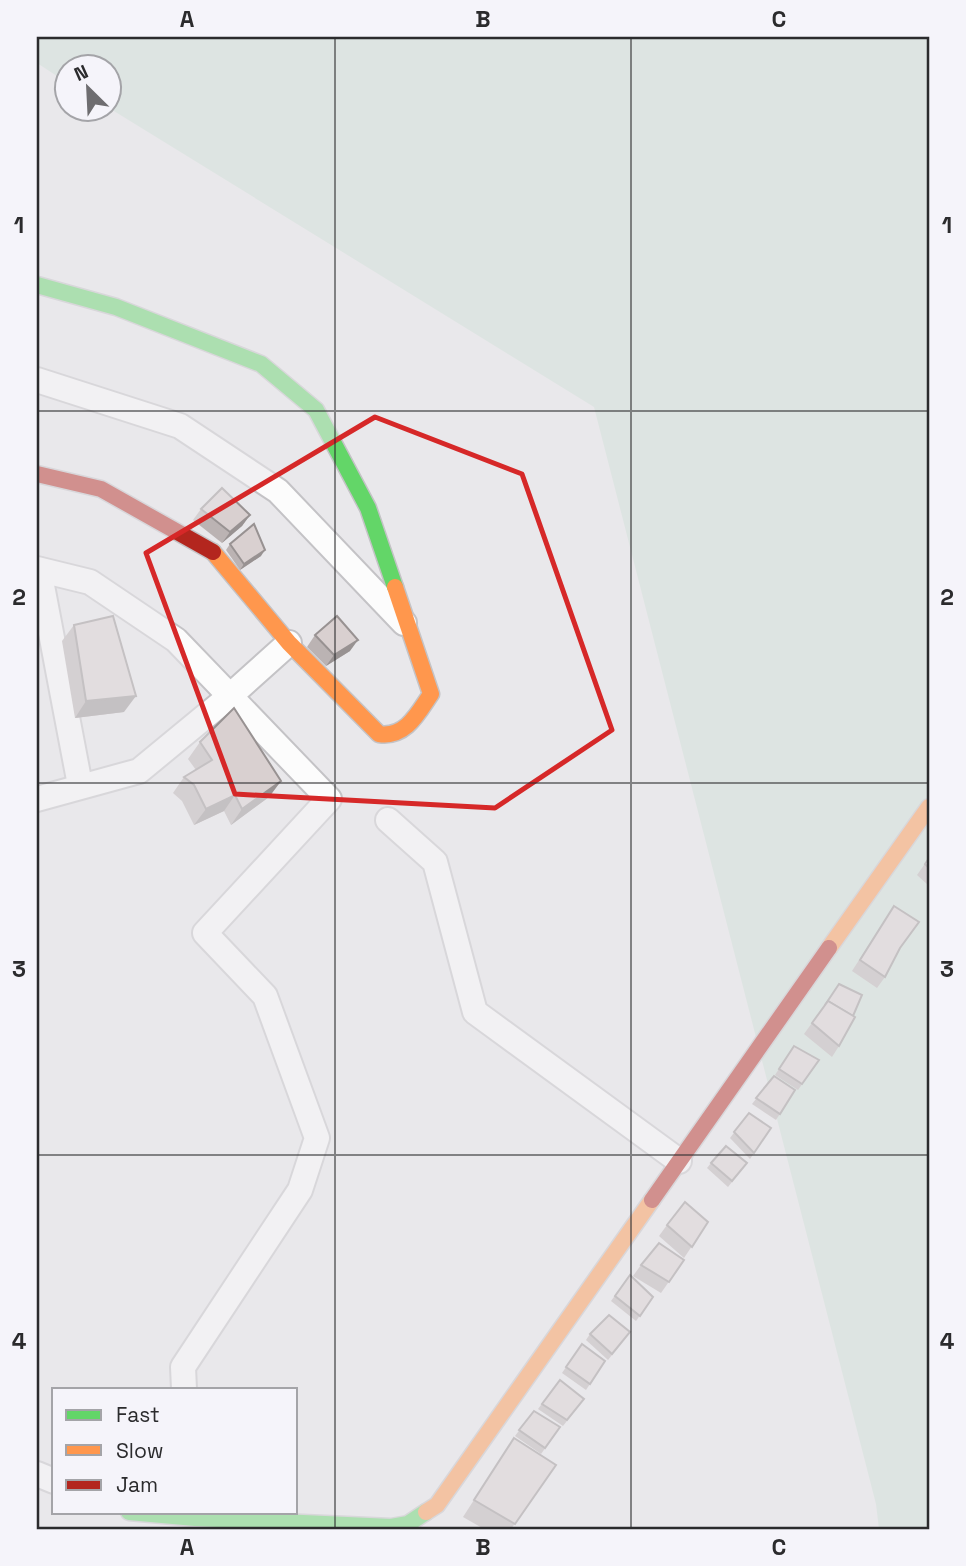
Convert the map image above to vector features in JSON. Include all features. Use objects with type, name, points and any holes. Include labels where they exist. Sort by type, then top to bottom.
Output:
[{"type":"street","points":[[37,285],[116,307],[261,364],[316,410],[368,508],[431,694],[401,732],[388,737],[376,732],[289,643],[212,551],[101,489],[37,474]]},
{"type":"street","points":[[37,380],[180,426],[278,491],[411,630]]},
{"type":"street","points":[[80,785],[38,569],[90,582],[176,640],[330,799],[205,933],[265,996],[317,1138],[300,1190],[183,1367],[184,1388]]},
{"type":"street","points":[[37,799],[80,785],[139,771],[289,643]]},
{"type":"street","points":[[172,1514],[383,1527],[408,1524],[437,1505],[929,807]]},
{"type":"street","points":[[388,820],[435,862],[475,1013],[679,1161]]},
{"type":"highlighted area","points":[[375,417],[522,474],[612,730],[495,808],[235,794],[146,553]]},
{"type":"green space","points":[[37,37],[929,37],[929,1529],[879,1529],[876,1504],[594,407],[122,116],[122,52],[52,52],[52,73],[37,63]]},
{"type":"building","points":[[222,488],[250,515],[230,532],[201,509]]},
{"type":"building","points":[[254,524],[265,550],[244,564],[230,544]]},
{"type":"building","points":[[113,616],[136,696],[86,701],[74,625]]},
{"type":"building","points":[[337,616],[358,640],[334,655],[315,635]]},
{"type":"building","points":[[234,708],[281,781],[242,809],[235,795],[206,809],[194,785],[184,777],[212,760],[200,742]]},
{"type":"building","points":[[894,906],[919,922],[900,948],[885,977],[860,960]]},
{"type":"building","points":[[839,984],[862,995],[853,1016],[828,1001],[825,1005]]},
{"type":"building","points":[[828,1001],[855,1017],[839,1046],[812,1023]]},
{"type":"building","points":[[794,1046],[819,1060],[802,1084],[779,1069]]},
{"type":"building","points":[[774,1076],[795,1090],[780,1114],[756,1098]]},
{"type":"building","points":[[749,1113],[771,1128],[754,1153],[734,1132]]},
{"type":"building","points":[[726,1146],[747,1163],[732,1181],[711,1163]]},
{"type":"building","points":[[685,1202],[708,1222],[692,1247],[667,1225]]},
{"type":"building","points":[[659,1243],[684,1260],[669,1282],[641,1265]]},
{"type":"building","points":[[630,1275],[653,1297],[640,1316],[615,1296]]},
{"type":"building","points":[[609,1315],[630,1332],[612,1354],[590,1334]]},
{"type":"building","points":[[582,1344],[605,1361],[590,1384],[566,1367]]},
{"type":"building","points":[[560,1380],[584,1399],[567,1420],[542,1404]]},
{"type":"building","points":[[534,1411],[560,1427],[545,1448],[519,1430]]},
{"type":"building","points":[[514,1438],[556,1465],[515,1524],[474,1500]]},
{"type":"traffic: fast","points":[[37,285],[116,307],[261,364],[316,410],[368,508],[395,587]]},
{"type":"traffic: fast","points":[[151,1514],[391,1527],[408,1524],[426,1512]]},
{"type":"traffic: slow","points":[[213,552],[289,643],[379,734],[397,732],[404,728],[431,694],[395,587]]},
{"type":"traffic: slow","points":[[829,948],[929,807]]},
{"type":"traffic: slow","points":[[426,1512],[437,1505],[652,1200]]},
{"type":"traffic: jam","points":[[37,474],[101,489],[213,552]]},
{"type":"traffic: jam","points":[[652,1200],[829,948]]}]
